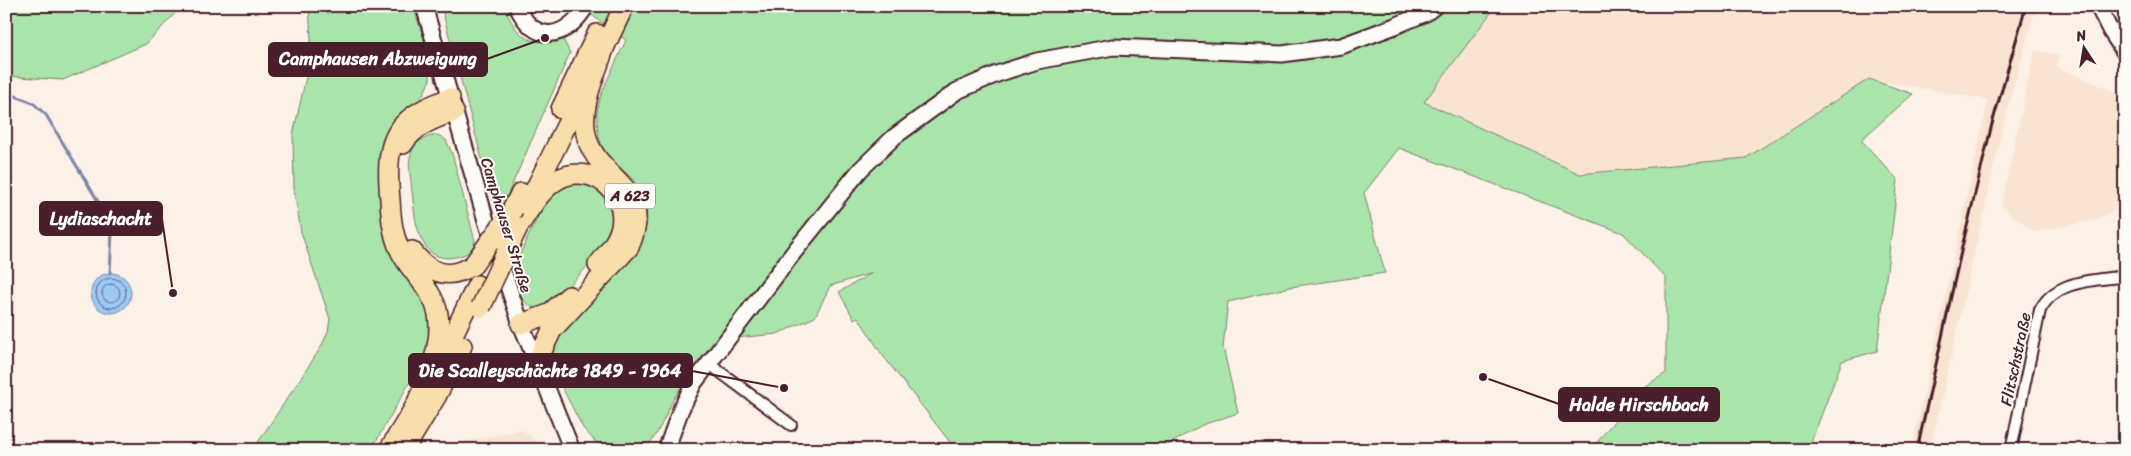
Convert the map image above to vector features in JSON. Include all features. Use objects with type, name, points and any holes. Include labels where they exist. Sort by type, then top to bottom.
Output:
[{"type":"highway","name":"A 623","points":[[404,450],[437,395],[481,306],[516,209],[610,6]]},
{"type":"highway","name":"A 623","points":[[389,450],[448,345],[516,209],[604,49],[624,6]]},
{"type":"highway","name":"A 623","points":[[552,330],[629,247],[634,234],[636,211],[632,200],[621,182],[595,155],[586,135],[585,103],[604,49]]},
{"type":"highway","points":[[452,105],[436,118],[417,129],[404,143],[398,167],[401,208],[406,238],[411,250],[427,268],[447,274],[456,273],[473,265],[516,209],[549,185],[568,175],[577,173],[594,176],[601,181],[615,197],[622,215],[617,238],[598,265],[559,306],[523,329]]},
{"type":"highway","points":[[416,405],[438,347],[439,326],[431,293],[403,256],[397,242],[391,215],[389,155],[396,135],[412,116],[427,106],[452,105]]},
{"type":"highway","points":[[523,329],[537,334],[552,330]]},
{"type":"highway","points":[[539,371],[541,353],[552,330]]},
{"type":"street","name":"Camphauser Straße","points":[[424,6],[487,224],[523,329],[572,450]]},
{"type":"street","points":[[517,6],[524,21],[531,28],[547,33],[558,31],[570,24],[586,6]]},
{"type":"street","points":[[666,450],[683,404],[708,363],[829,208],[869,160],[914,120],[957,91],[996,74],[1036,61],[1114,47],[1282,54],[1341,46],[1396,26],[1426,13],[1435,6]]},
{"type":"street","points":[[2098,6],[2110,30],[2125,53]]},
{"type":"street","name":"Flitschstraße","points":[[2011,450],[2040,310],[2044,302],[2050,295],[2065,286],[2125,276]]},
{"type":"street","points":[[708,363],[791,425]]},
{"type":"shaded area","points":[[1496,6],[2036,6],[2004,122],[1930,450],[1912,450],[1988,100],[1869,79],[1746,158],[1580,174],[1424,102]]},
{"type":"shaded area","points":[[2035,50],[2059,55],[2056,67],[2115,92],[2125,141],[2125,183],[2121,204],[2099,219],[2034,232],[2001,206]]},
{"type":"shaded area","points":[[522,430],[548,450],[451,450],[456,443]]},
{"type":"green space","points":[[6,6],[182,6],[146,44],[63,80],[6,76]]},
{"type":"green space","points":[[309,6],[413,6],[431,60],[430,80],[423,95],[410,108],[381,193],[432,319],[431,345],[371,450],[253,450],[320,349],[328,332],[330,319],[301,232],[294,190],[293,135],[308,68],[311,39]]},
{"type":"green space","points":[[441,6],[504,6],[514,26],[526,38],[541,42],[563,39],[570,53],[504,203],[496,205],[493,200]]},
{"type":"green space","points":[[593,6],[1496,6],[1424,102],[1580,174],[1746,158],[1869,79],[1913,94],[1861,140],[1898,180],[1877,351],[1842,361],[1808,450],[1591,450],[1639,390],[1666,373],[1666,278],[1623,233],[1399,148],[1364,193],[1385,273],[1290,287],[1228,302],[1223,347],[1238,413],[1202,425],[1159,450],[956,450],[881,353],[858,317],[854,319],[839,292],[872,273],[830,286],[815,317],[777,334],[715,340],[692,370],[645,450],[603,450],[583,428],[550,364],[550,344],[634,253],[646,221],[645,201],[641,192],[635,182],[608,155],[601,144],[599,136],[597,115],[600,98],[626,40],[590,14]]},
{"type":"green space","points":[[438,135],[446,140],[452,153],[475,241],[469,252],[456,257],[443,258],[433,254],[426,247],[417,226],[415,214],[410,169],[411,154],[421,140]]},
{"type":"green space","points":[[586,181],[600,192],[614,208],[617,219],[614,230],[587,267],[545,309],[531,307],[522,299],[511,273],[548,195],[560,186]]},
{"type":"water","points":[[115,273],[122,276],[128,282],[131,293],[130,301],[122,310],[115,313],[107,313],[100,310],[92,301],[91,289],[94,282],[103,274]]},
{"type":"waterway","points":[[6,92],[33,103],[46,115],[110,221],[112,232],[110,273]]},
{"type":"railway","points":[[1917,450],[1962,247],[1992,124],[2026,6]]},
{"type":"place","name":"Camphausen Abzweigung","points":[[545,38]]},
{"type":"place","name":"Lydiaschacht","points":[[173,293]]},
{"type":"place","name":"Halde Hirschbach","points":[[1483,377]]},
{"type":"place","name":"Die Scalleyschächte 1849 - 1964","points":[[784,388]]}]
